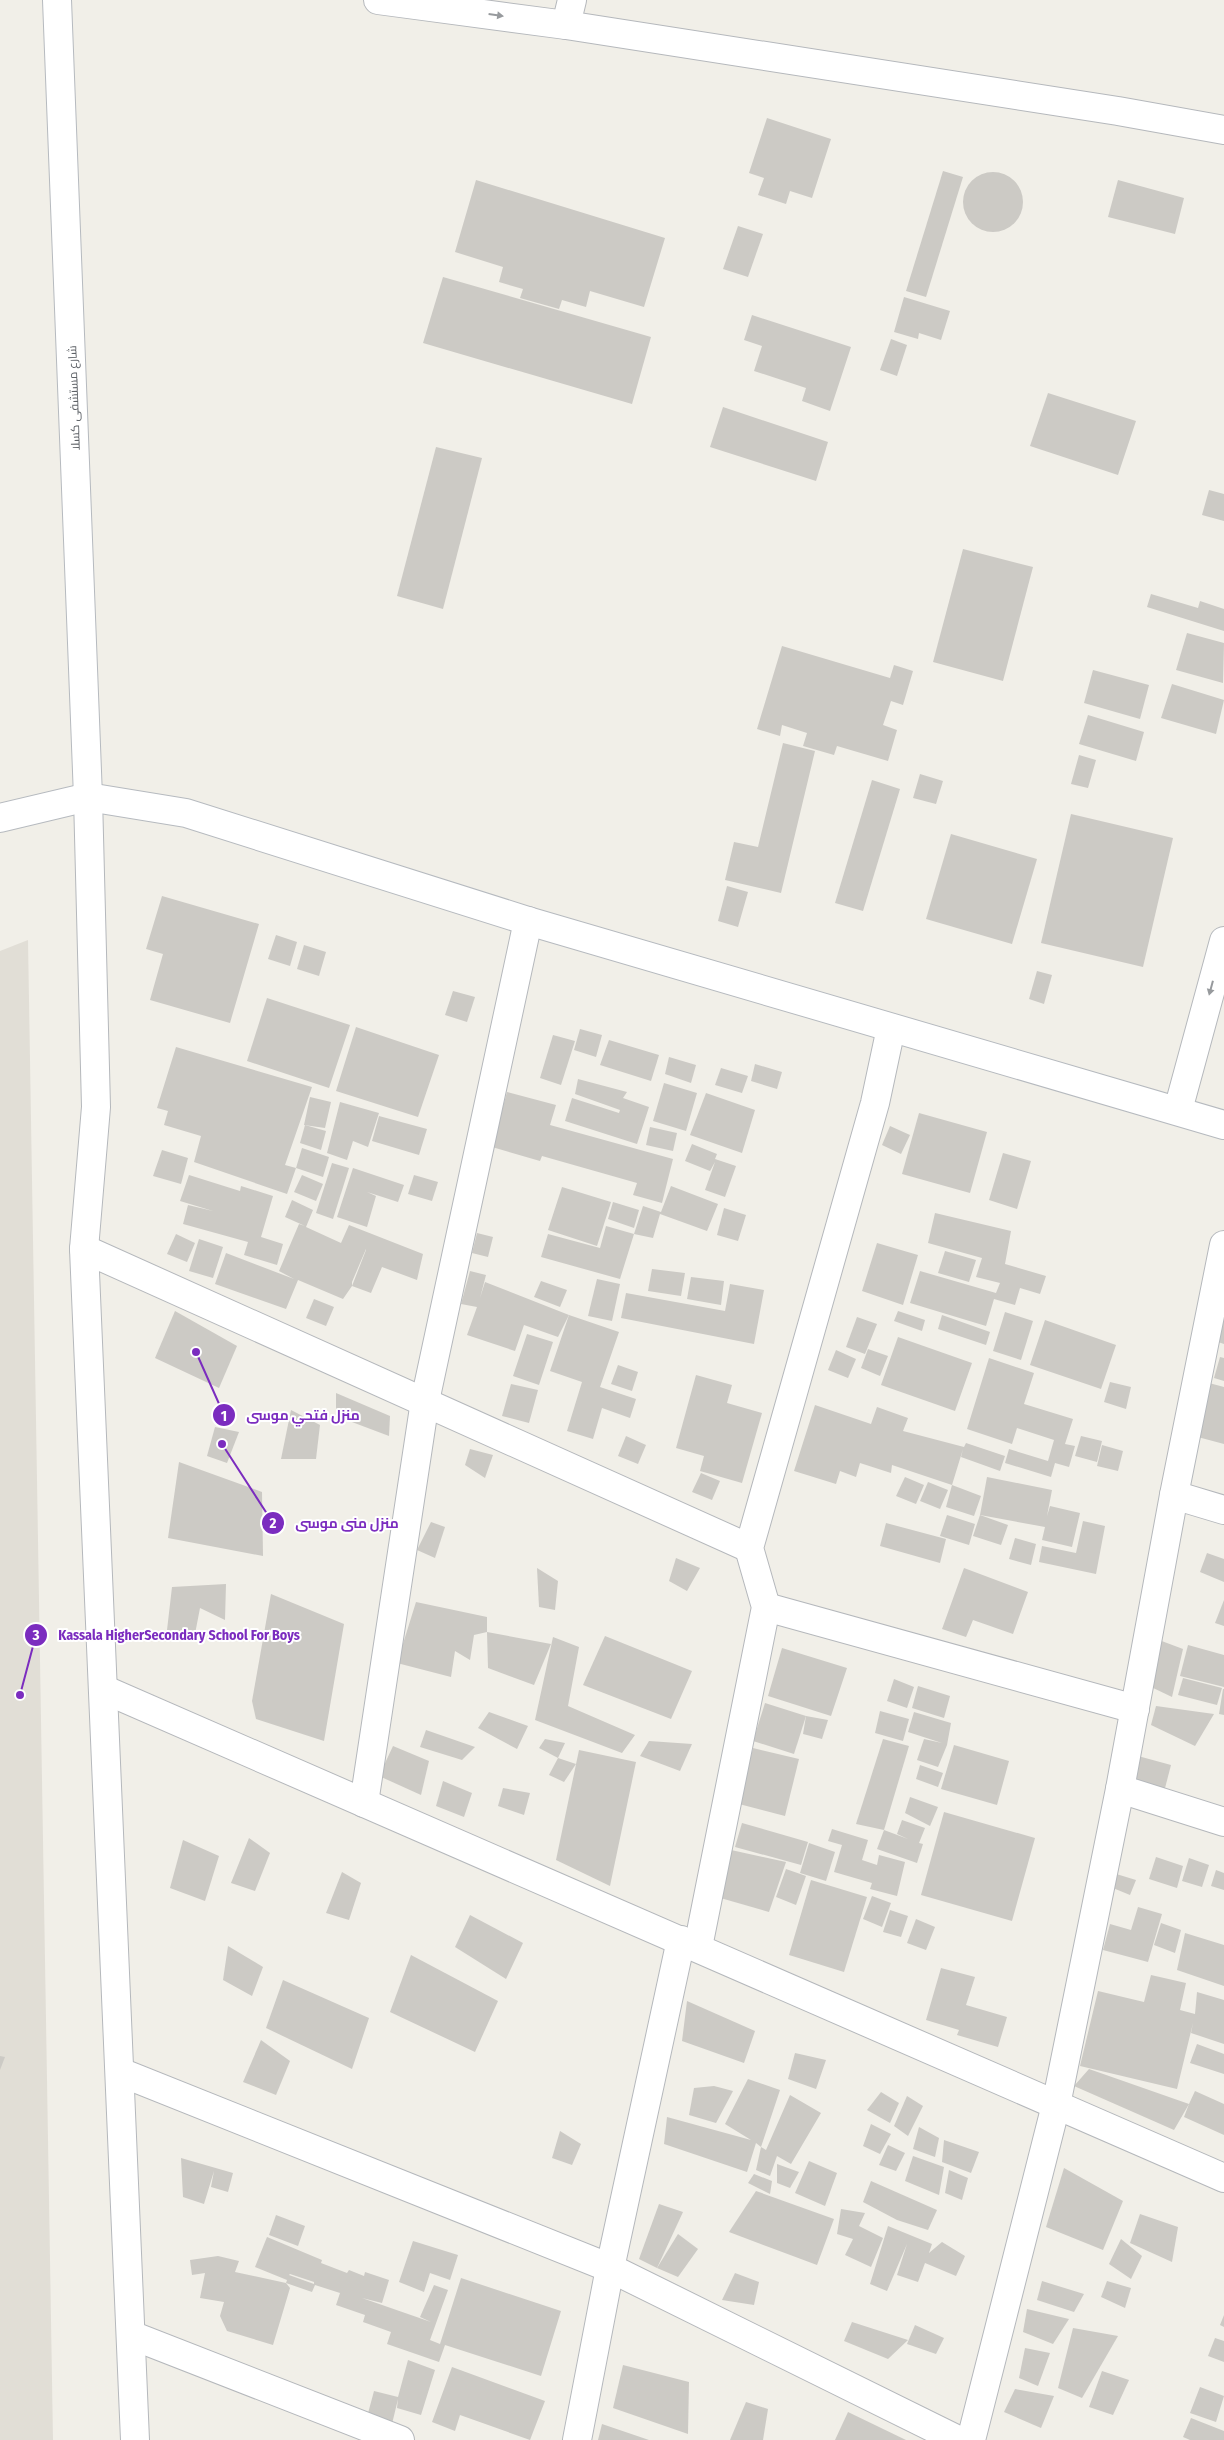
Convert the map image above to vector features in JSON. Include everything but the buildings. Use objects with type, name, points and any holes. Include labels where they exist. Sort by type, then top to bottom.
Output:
[{"type":"street","name":"شارع مستشفى كسلا","points":[[56,0],[88,797],[96,1107],[84,1249],[135,2440]]},
{"type":"street","points":[[378,0],[569,12],[1224,130]]},
{"type":"street","points":[[0,818],[88,797],[186,813],[528,921],[1224,1125]]},
{"type":"street","points":[[364,1803],[425,1401],[528,921]]},
{"type":"street","points":[[1178,1110],[1224,941]]},
{"type":"street","points":[[577,2440],[610,2268],[689,1944],[766,1607],[749,1548],[874,1103],[891,1028]]},
{"type":"street","points":[[971,2440],[1056,2105],[1120,1789],[1174,1495],[1224,1245]]},
{"type":"street","points":[[84,1249],[749,1548]]},
{"type":"street","points":[[1174,1495],[1224,1510]]},
{"type":"street","points":[[766,1607],[1135,1709]]},
{"type":"street","points":[[103,1689],[1224,2178]]},
{"type":"street","points":[[1120,1789],[1224,1822]]},
{"type":"street","points":[[120,2072],[610,2268],[958,2440]]},
{"type":"street","points":[[131,2335],[400,2440]]},
{"type":"shaded area","points":[[28,940],[53,2440],[0,2440],[0,951]]},
{"type":"place","name":"منزل فتحي موسى","points":[[196,1352]]},
{"type":"place","name":"منزل منى موسى","points":[[222,1444]]},
{"type":"place","name":"Kassala HigherSecondary School For Boys","points":[[20,1695]]}]
